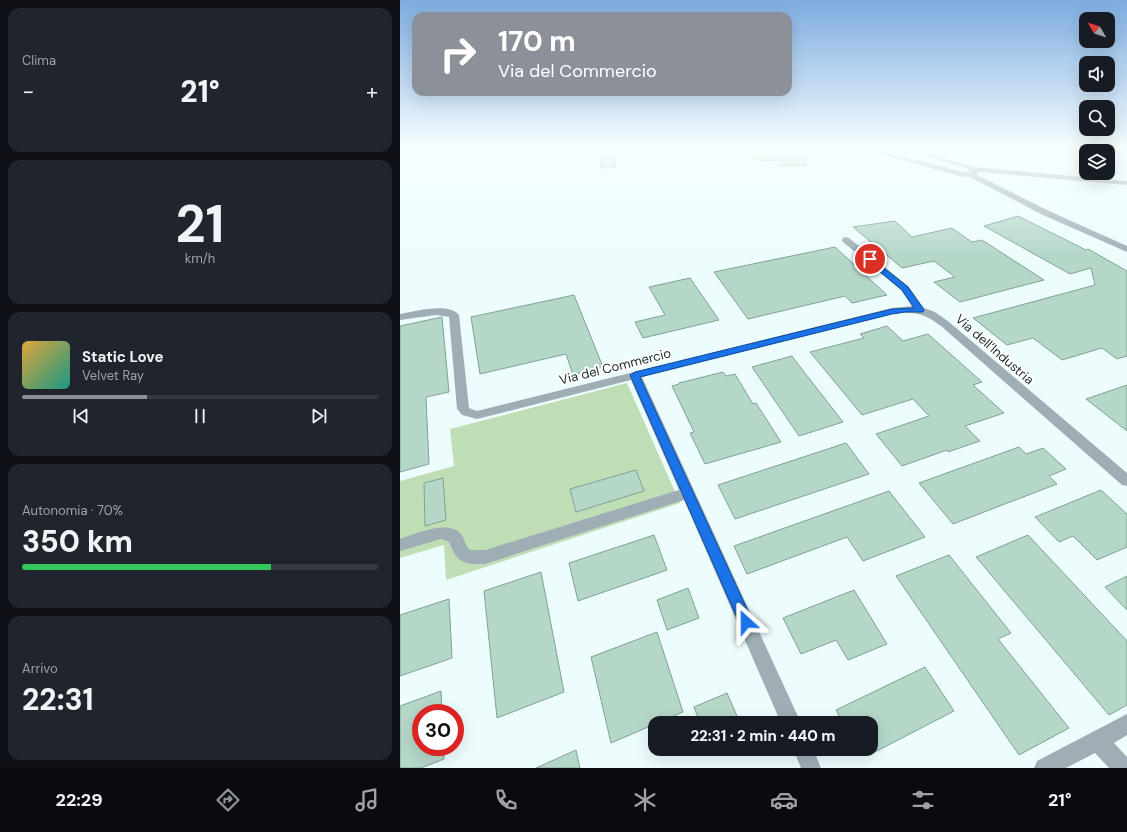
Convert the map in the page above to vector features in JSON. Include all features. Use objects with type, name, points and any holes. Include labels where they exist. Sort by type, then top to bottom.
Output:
[{"type":"street","points":[[998,186],[1046,213],[1127,249]]},
{"type":"street","points":[[1046,213],[1038,216],[1082,239],[1127,257]]},
{"type":"street","name":"Via dell’Industria","points":[[846,240],[905,288],[920,310],[931,314],[945,324],[1127,481]]},
{"type":"street","name":"Via del Commercio","points":[[400,317],[443,312],[454,315],[463,409],[470,414],[477,415],[892,311],[905,309],[920,310]]},
{"type":"street","points":[[635,375],[788,716]]},
{"type":"street","points":[[400,545],[441,533],[447,533],[456,538],[460,553],[466,557],[474,559],[485,557],[688,493]]},
{"type":"street","points":[[1044,768],[1098,741],[1127,724]]},
{"type":"street","points":[[1098,741],[1123,768]]},
{"type":"street","points":[[806,756],[811,768]]},
{"type":"green space","points":[[627,383],[680,503],[446,580],[444,545],[400,558],[400,481],[454,466],[450,429]]},
{"type":"building","points":[[1018,216],[1086,250],[1088,249],[1127,271],[1127,356],[1117,359],[1102,348],[1062,360],[1033,338],[1007,345],[973,318],[1095,285],[1091,268],[1070,274],[984,226]]},
{"type":"building","points":[[895,221],[912,237],[952,228],[972,242],[982,240],[1044,280],[960,302],[934,282],[955,277],[934,261],[902,268],[853,227]]},
{"type":"building","points":[[835,247],[887,295],[852,303],[845,296],[748,319],[714,272]]},
{"type":"building","points":[[690,278],[719,320],[643,338],[635,322],[665,315],[649,287]]},
{"type":"building","points":[[574,295],[603,367],[573,375],[566,354],[480,374],[471,317]]},
{"type":"building","points":[[442,317],[449,392],[426,397],[429,464],[400,472],[400,326]]},
{"type":"building","points":[[887,326],[903,341],[928,334],[982,382],[973,385],[1004,413],[965,426],[980,441],[948,452],[947,450],[902,466],[876,434],[929,416],[913,399],[862,415],[810,352],[864,338],[860,334]]},
{"type":"building","points":[[792,356],[843,422],[799,436],[752,367]]},
{"type":"building","points":[[723,372],[726,376],[735,374],[753,404],[756,403],[781,442],[705,464],[690,433],[694,432],[672,386]]},
{"type":"building","points":[[1127,385],[1127,431],[1086,399]]},
{"type":"building","points":[[846,443],[869,474],[735,519],[718,485]]},
{"type":"building","points":[[1019,447],[1026,454],[1043,448],[1066,469],[1049,476],[1057,484],[953,524],[919,483]]},
{"type":"building","points":[[636,470],[644,491],[576,512],[570,489]]},
{"type":"building","points":[[443,478],[446,520],[425,526],[424,483]]},
{"type":"building","points":[[1101,490],[1127,514],[1127,547],[1097,560],[1073,536],[1059,542],[1035,517]]},
{"type":"building","points":[[889,491],[925,537],[863,561],[847,537],[747,574],[734,546]]},
{"type":"building","points":[[654,535],[667,570],[578,601],[569,563]]},
{"type":"building","points":[[1028,535],[1127,641],[1127,705],[1109,715],[976,557]]},
{"type":"building","points":[[949,555],[1011,633],[998,639],[1069,728],[1019,755],[896,576]]},
{"type":"building","points":[[541,572],[564,692],[497,718],[484,591]]},
{"type":"building","points":[[1127,576],[1127,610],[1105,587]]},
{"type":"building","points":[[688,588],[699,618],[667,630],[657,600]]},
{"type":"building","points":[[854,590],[887,644],[848,660],[836,640],[801,654],[783,618]]},
{"type":"building","points":[[449,599],[452,658],[400,676],[400,615]]},
{"type":"building","points":[[657,632],[683,712],[674,716],[648,716],[648,727],[611,743],[591,657]]},
{"type":"building","points":[[925,667],[954,711],[878,750],[878,716],[839,716],[836,710]]},
{"type":"building","points":[[441,691],[442,704],[412,704],[412,756],[444,756],[444,759],[421,768],[400,768],[400,706]]},
{"type":"building","points":[[727,693],[737,716],[697,716],[694,707]]},
{"type":"building","points":[[576,750],[580,768],[536,768]]},
{"type":"route","points":[[746,622],[635,375],[892,311],[905,309],[920,310],[905,288],[870,259]]}]
